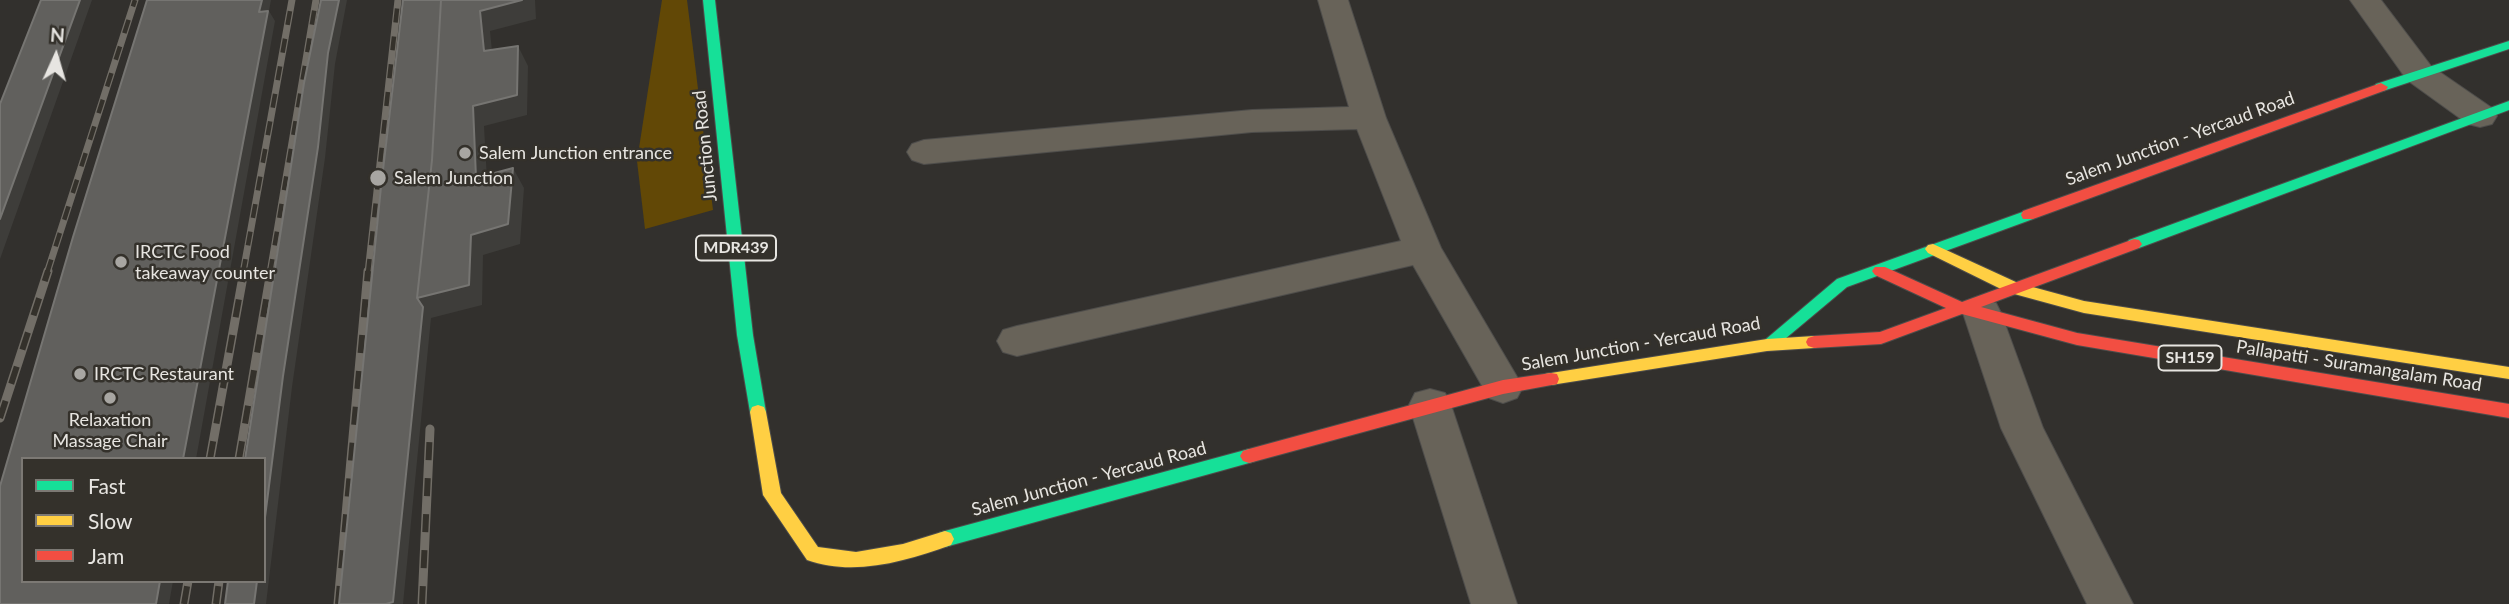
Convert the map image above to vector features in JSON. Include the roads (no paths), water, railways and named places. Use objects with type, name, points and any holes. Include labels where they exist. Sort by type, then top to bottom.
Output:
[{"type":"main road","name":"Junction Road","points":[[709,0],[745,335],[772,495]]},
{"type":"main road","name":"Salem Junction - Yercaud Road","points":[[772,495],[813,554],[856,560],[902,552],[1503,387],[1767,345],[1842,283],[2419,73],[2509,45]]},
{"type":"main road","points":[[1767,345],[1881,338],[1986,303],[2495,110]]},
{"type":"main road","points":[[1933,249],[1986,303],[2084,307],[2509,373]]},
{"type":"main road","name":"Pallapatti - Suramangalam Road","points":[[1880,271],[1986,303],[2077,339],[2509,411]]},
{"type":"street","points":[[1334,0],[1369,118],[1423,249],[1503,387]]},
{"type":"street","points":[[2365,0],[2419,73],[2495,110]]},
{"type":"street","points":[[924,152],[1252,121],[1369,118]]},
{"type":"street","points":[[1017,341],[1423,249]]},
{"type":"street","points":[[1986,303],[2022,428],[2110,604]]},
{"type":"street","points":[[1430,405],[1494,604]]},
{"type":"railway","points":[[47,273],[135,0]]},
{"type":"railway","points":[[243,273],[292,0]]},
{"type":"railway","points":[[270,273],[316,0]]},
{"type":"railway","points":[[368,273],[398,0]]},
{"type":"railway","points":[[0,418],[48,271]]},
{"type":"railway","points":[[210,457],[244,271]]},
{"type":"railway","points":[[239,457],[271,271]]},
{"type":"railway","points":[[338,604],[368,271]]},
{"type":"railway","points":[[422,604],[430,429]]},
{"type":"railway","points":[[184,604],[188,583]]},
{"type":"railway","points":[[216,604],[219,583]]},
{"type":"place","name":"Salem Junction entrance","points":[[465,153]]},
{"type":"place","name":"Salem Junction","points":[[378,178]]},
{"type":"place","name":"IRCTC Food takeaway counter","points":[[121,262]]},
{"type":"place","name":"IRCTC Restaurant","points":[[80,374]]},
{"type":"place","name":"Relaxation Massage Chair","points":[[110,398]]}]
